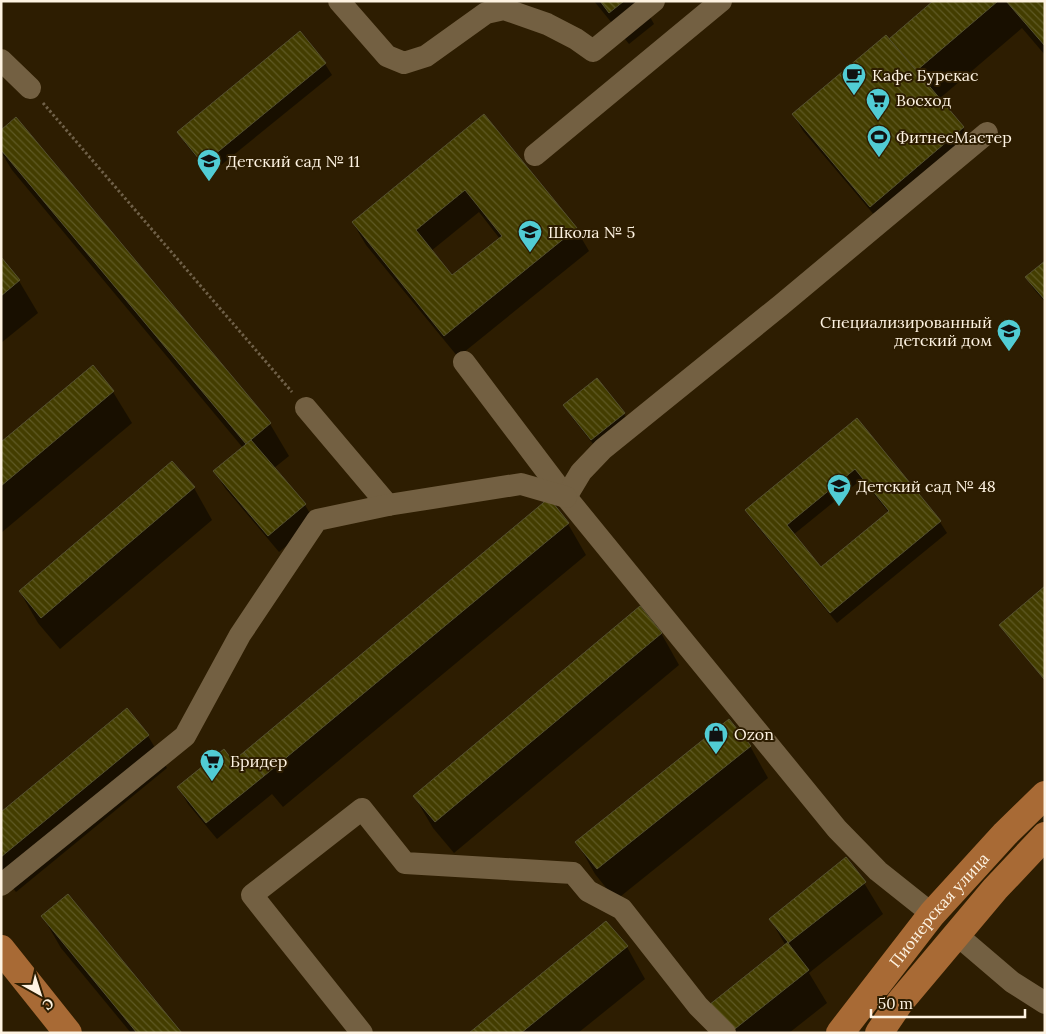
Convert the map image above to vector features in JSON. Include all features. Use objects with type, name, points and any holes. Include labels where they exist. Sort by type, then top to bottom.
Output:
[{"type":"main road","name":"Пионерская улица","points":[[840,1033],[932,914],[1004,834],[1045,795]]},
{"type":"main road","name":"Пионерская улица","points":[[879,1033],[900,1002],[995,889],[1045,836]]},
{"type":"main road","points":[[932,914],[957,935]]},
{"type":"main road","points":[[1,949],[68,1033]]},
{"type":"lane","points":[[339,1],[386,56],[404,63],[426,56],[486,13],[504,9],[547,24],[576,39],[593,51],[654,1]]},
{"type":"lane","points":[[536,155],[721,1]]},
{"type":"lane","points":[[1,60],[30,88]]},
{"type":"lane","points":[[566,498],[581,472],[603,449],[781,305],[987,132]]},
{"type":"lane","points":[[464,362],[566,498],[837,829],[878,871],[932,914]]},
{"type":"lane","points":[[306,408],[388,505]]},
{"type":"lane","points":[[1,885],[185,736],[240,635],[317,520],[388,505],[521,484],[566,498]]},
{"type":"lane","points":[[362,1033],[252,895],[362,809],[405,863],[573,872],[588,891],[622,909],[698,1006],[725,1033]]},
{"type":"lane","points":[[957,935],[1012,982],[1045,1003]]},
{"type":"path","points":[[30,88],[306,408]]},
{"type":"building","points":[[600,1],[624,1],[609,13]]},
{"type":"building","points":[[933,1],[998,1],[916,71],[889,39]]},
{"type":"building","points":[[1006,1],[1045,1],[1045,46]]},
{"type":"building","points":[[300,31],[326,63],[203,164],[177,132]]},
{"type":"building","name":"Восход","points":[[886,35],[964,127],[870,207],[792,114]]},
{"type":"building","points":[[484,114],[577,228],[444,336],[352,222]],"holes":[[[465,190],[502,236],[452,275],[416,230]]]},
{"type":"building","points":[[16,117],[271,423],[246,444],[1,150],[1,130]]},
{"type":"building","points":[[1,257],[20,280],[1,296]]},
{"type":"building","points":[[1045,261],[1045,300],[1025,277]]},
{"type":"building","points":[[93,365],[114,391],[1,486],[1,442]]},
{"type":"building","points":[[597,378],[625,413],[591,440],[563,405]]},
{"type":"building","points":[[857,418],[941,521],[830,613],[745,510]],"holes":[[[855,469],[889,511],[821,567],[787,525]]]},
{"type":"building","points":[[251,440],[306,504],[268,536],[213,471]]},
{"type":"building","points":[[172,461],[195,487],[41,618],[19,591]]},
{"type":"building","points":[[549,498],[569,523],[264,776],[244,752]]},
{"type":"building","points":[[1045,586],[1045,679],[1044,679],[999,625]]},
{"type":"building","points":[[640,606],[662,633],[435,822],[413,796]]},
{"type":"building","points":[[127,708],[149,735],[1,857],[1,812]]},
{"type":"building","points":[[729,719],[751,746],[597,869],[575,842]]},
{"type":"building","points":[[224,749],[233,761],[244,752],[264,776],[206,823],[177,787]]},
{"type":"building","points":[[846,857],[866,882],[788,943],[809,970],[731,1032],[709,1005],[788,942],[769,919]]},
{"type":"building","points":[[68,894],[182,1033],[137,1033],[41,916]]},
{"type":"building","points":[[606,921],[628,946],[521,1033],[469,1033]]},
{"type":"place","name":"Кафе Бурекас","points":[[854,96]]},
{"type":"place","name":"Восход","points":[[878,121]]},
{"type":"place","name":"ФитнесМастер","points":[[879,158]]},
{"type":"place","name":"Детский сад № 11","points":[[209,182]]},
{"type":"place","name":"Школа № 5","points":[[530,253]]},
{"type":"place","name":"Специализированный детский дом","points":[[1009,352]]},
{"type":"place","name":"Детский сад № 48","points":[[839,507]]},
{"type":"place","name":"Ozon","points":[[716,755]]},
{"type":"place","name":"Бридер","points":[[212,782]]}]
